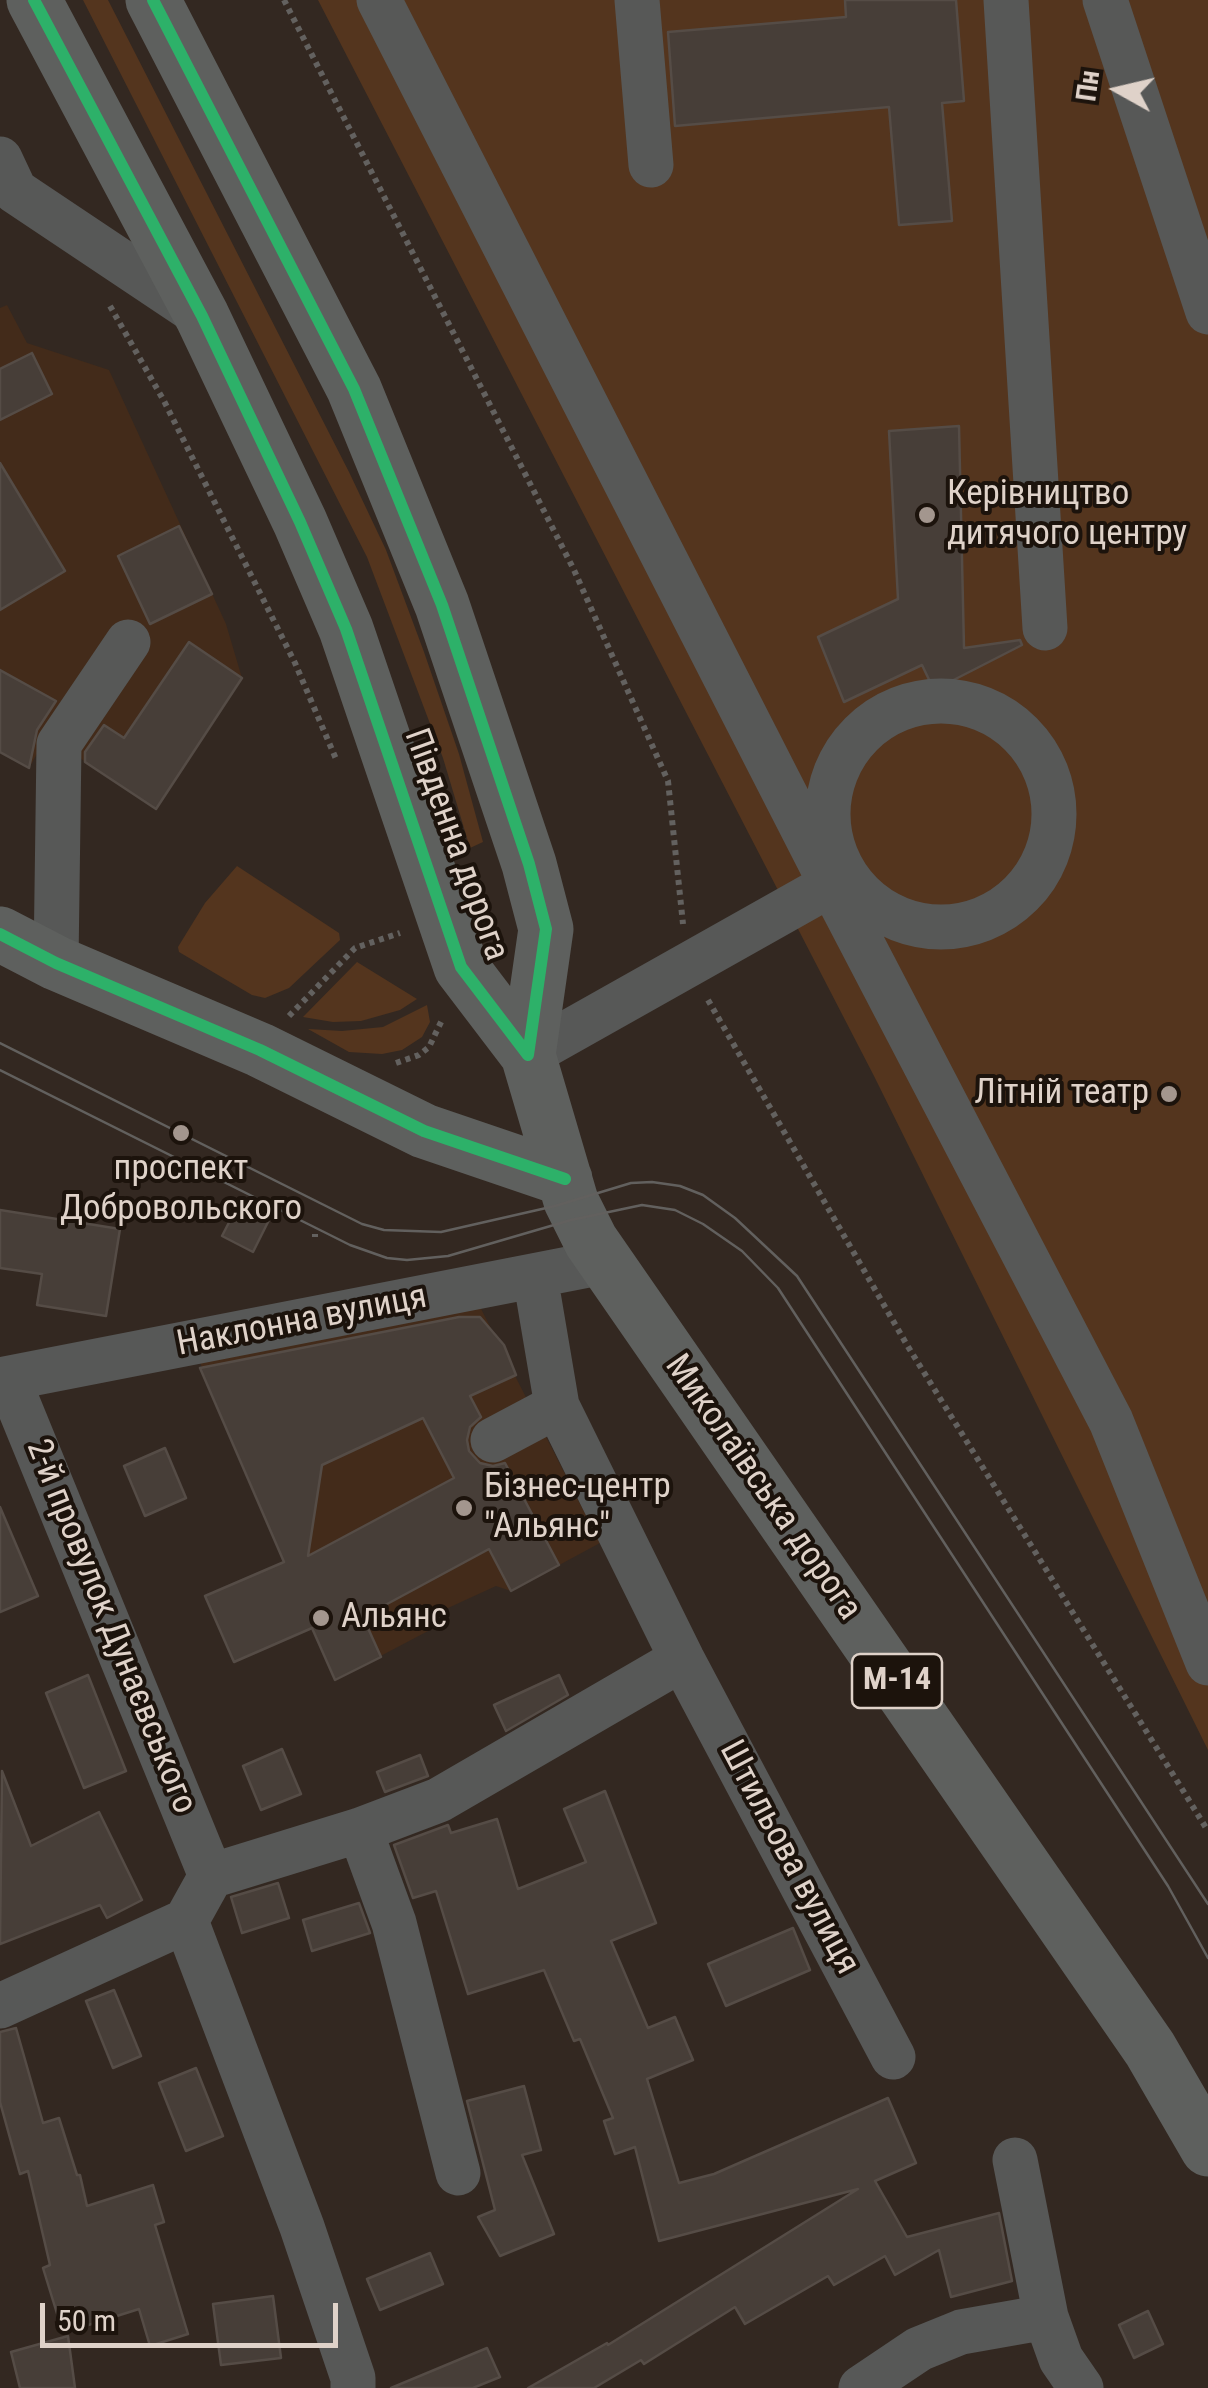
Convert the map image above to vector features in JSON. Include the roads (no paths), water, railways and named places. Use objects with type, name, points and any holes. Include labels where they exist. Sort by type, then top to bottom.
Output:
[{"type":"main road","name":"Південна дорога","points":[[34,0],[202,316],[300,522],[346,629],[461,967],[528,1054]]},
{"type":"main road","name":"Південна дорога","points":[[154,0],[354,389],[442,605],[529,864],[546,930],[528,1054]]},
{"type":"main road","points":[[0,934],[56,963],[260,1050],[424,1131],[564,1178]]},
{"type":"main road","name":"Миколаївська дорога","points":[[528,1054],[575,1210],[604,1262],[1150,2049],[1208,2148]]},
{"type":"street","points":[[379,0],[838,879],[1111,1421],[1208,1663]]},
{"type":"street","points":[[637,0],[651,165]]},
{"type":"street","points":[[1006,0],[1046,628]]},
{"type":"street","points":[[1106,0],[1208,312]]},
{"type":"street","points":[[0,159],[16,191],[202,316]]},
{"type":"street","points":[[56,963],[59,744],[128,642]]},
{"type":"street","points":[[921,702],[958,702],[993,713],[1022,735],[1044,765],[1054,802],[1052,840],[1038,874],[1025,889],[1012,903],[980,922],[942,928],[904,922],[838,879],[828,804],[837,769],[858,738],[886,715],[921,702]]},
{"type":"street","points":[[528,1054],[838,879]]},
{"type":"street","name":"Наклонна вулиця","points":[[4,1379],[604,1262]]},
{"type":"street","name":"Штильова вулиця","points":[[535,1276],[557,1406],[682,1658],[893,2057]]},
{"type":"street","name":"2-й провулок Дунаєвського","points":[[4,1379],[211,1876]]},
{"type":"street","points":[[493,1440],[557,1406]]},
{"type":"street","points":[[0,2006],[186,1922],[211,1876],[360,1830],[438,1800],[682,1658]]},
{"type":"street","points":[[360,1830],[394,1922],[458,2172]]},
{"type":"street","points":[[186,1922],[302,2228],[353,2378],[353,2388]]},
{"type":"street","points":[[1015,2160],[1046,2317],[1061,2359],[1081,2388]]},
{"type":"street","points":[[861,2388],[919,2349],[961,2332],[1046,2317]]},
{"type":"tram line","points":[[0,1043],[362,1224],[384,1230],[441,1232],[555,1206],[631,1183],[680,1186],[703,1195],[735,1218],[797,1276],[1208,1904]]},
{"type":"tram line","points":[[0,1070],[350,1245],[387,1258],[448,1256],[571,1220],[642,1205],[675,1210],[742,1251],[778,1288],[1168,1886],[1208,1958]]},
{"type":"place","name":"Керівництво дитячого центру","points":[[927,515]]},
{"type":"place","name":"Літній театр","points":[[1169,1094]]},
{"type":"place","name":"проспект Добровольского","points":[[181,1133]]},
{"type":"place","name":"Бізнес-центр \"Альянс\"","points":[[464,1508]]},
{"type":"place","name":"Альянс","points":[[321,1618]]}]
